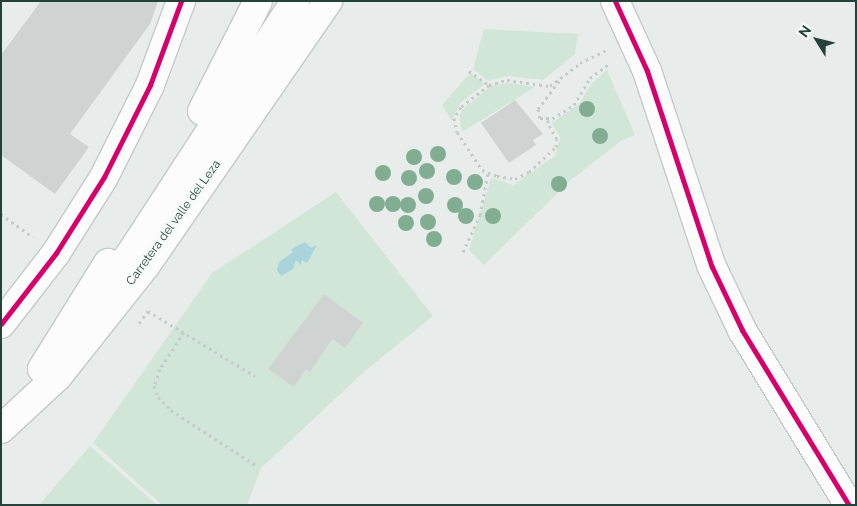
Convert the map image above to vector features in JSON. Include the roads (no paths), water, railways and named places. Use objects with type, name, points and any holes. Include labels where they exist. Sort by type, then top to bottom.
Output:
[{"type":"main road","points":[[1,324],[56,253],[104,177],[150,85],[181,1]]},
{"type":"main road","points":[[42,369],[215,91],[258,1]]},
{"type":"main road","name":"Carretera del valle del Leza","points":[[1,418],[42,369],[129,256],[295,1]]},
{"type":"main road","points":[[305,36],[317,1]]},
{"type":"main road","name":"Carretera del valle del Leza","points":[[1,429],[58,376],[146,265],[328,1]]},
{"type":"main road","points":[[615,1],[647,71],[712,267],[742,330],[848,505]]},
{"type":"water","points":[[305,242],[311,248],[317,245],[307,263],[302,260],[301,265],[296,260],[293,269],[281,276],[277,270],[279,262],[293,252],[291,249]]}]
